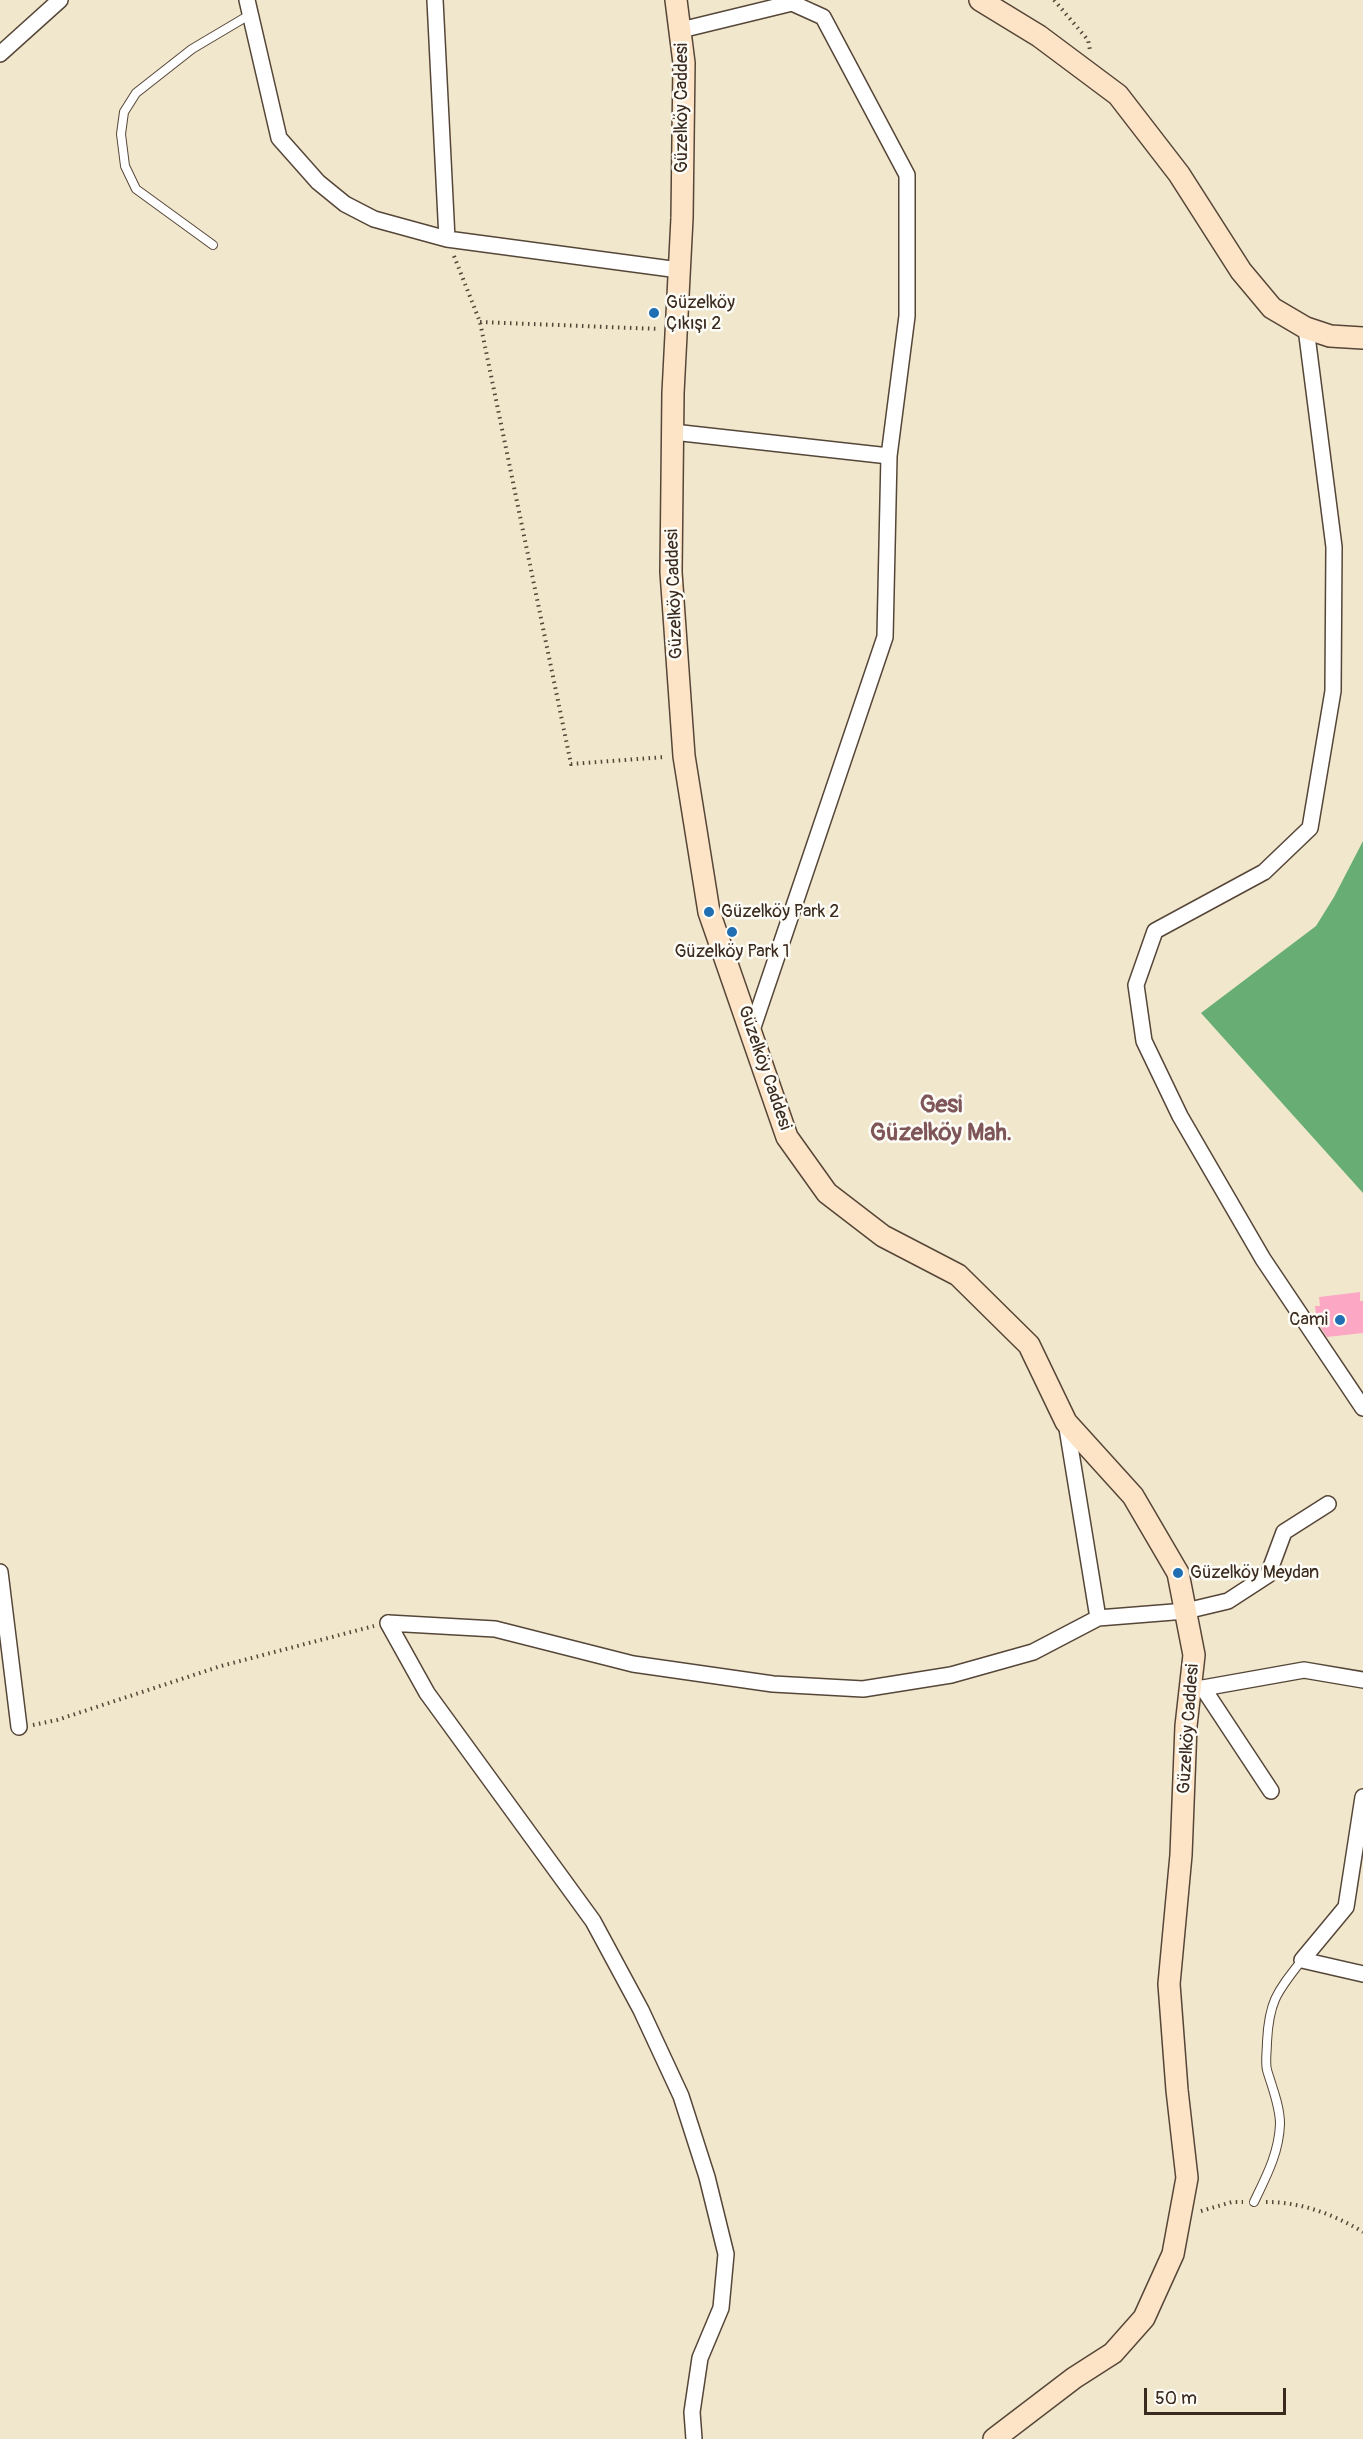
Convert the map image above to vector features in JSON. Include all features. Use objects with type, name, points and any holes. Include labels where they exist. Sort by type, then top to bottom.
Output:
[{"type":"street","points":[[0,54],[60,0]]},
{"type":"street","points":[[435,0],[447,239]]},
{"type":"street","name":"Güzelköy Caddesi","points":[[676,0],[684,63],[671,572],[684,756],[709,912],[752,1030],[787,1137],[827,1193],[883,1236],[958,1275],[1029,1345],[1066,1422],[1133,1496],[1178,1574],[1194,1655],[1197,1688],[1186,1726],[1181,1855],[1169,1984],[1177,2090],[1187,2178],[1173,2254],[1144,2318],[1113,2353],[1074,2378],[994,2439]]},
{"type":"street","points":[[980,0],[1039,36],[1118,95],[1179,174],[1241,271],[1272,308],[1306,328],[1330,336],[1363,338]]},
{"type":"street","points":[[681,30],[792,3],[824,17],[907,174],[907,316],[889,456],[885,637],[752,1030]]},
{"type":"street","points":[[249,7],[279,138],[318,182],[345,204],[374,219],[447,239],[679,270]]},
{"type":"street","points":[[1306,328],[1334,546],[1333,692],[1310,828],[1264,872],[1155,932],[1136,985],[1144,1041],[1180,1116],[1263,1259],[1363,1408]]},
{"type":"street","points":[[673,432],[889,456]]},
{"type":"street","points":[[1066,1422],[1098,1618]]},
{"type":"street","points":[[388,1623],[495,1629],[633,1664],[773,1684],[863,1689],[951,1675],[1033,1652],[1098,1618],[1186,1611],[1228,1601],[1268,1575],[1284,1532],[1329,1504]]},
{"type":"street","points":[[0,1572],[19,1727]]},
{"type":"street","points":[[388,1623],[427,1693],[593,1921],[641,2010],[681,2096],[707,2177],[726,2254],[721,2308],[700,2358],[692,2412],[694,2439]]},
{"type":"street","points":[[1271,1791],[1197,1688],[1304,1670],[1363,1680]]},
{"type":"street","points":[[1363,1797],[1346,1907],[1302,1960],[1363,1974]]},
{"type":"lane","points":[[213,245],[136,189],[125,166],[122,123],[124,112],[136,93],[249,7]]},
{"type":"lane","points":[[1254,2202],[1270,2169],[1279,2140],[1280,2121],[1274,2086],[1266,2067],[1270,2007],[1302,1960]]},
{"type":"path","points":[[1054,0],[1088,40],[1097,79]]},
{"type":"path","points":[[447,239],[480,322],[571,764],[684,756]]},
{"type":"path","points":[[480,322],[676,330]]},
{"type":"path","points":[[19,1727],[57,1720],[221,1666],[388,1623]]},
{"type":"path","points":[[1180,2217],[1232,2202],[1286,2202],[1338,2217],[1363,2232]]},
{"type":"green space","points":[[1363,841],[1363,1193],[1201,1013],[1316,926]]},
{"type":"building","name":"Cami","points":[[1360,1292],[1360,1301],[1363,1301],[1363,1333],[1327,1337],[1317,1322],[1315,1306],[1320,1306],[1319,1297]]},
{"type":"place","name":"Güzelköy Çıkışı 2","points":[[654,313]]},
{"type":"place","name":"Güzelköy Park 2","points":[[709,912]]},
{"type":"place","name":"Güzelköy Park 1","points":[[732,932]]},
{"type":"place","name":"Cami","points":[[1340,1320]]},
{"type":"place","name":"Güzelköy Meydan","points":[[1178,1573]]},
{"type":"district","name":"Gesi Güzelköy Mah.","points":[[941,1120]]}]
